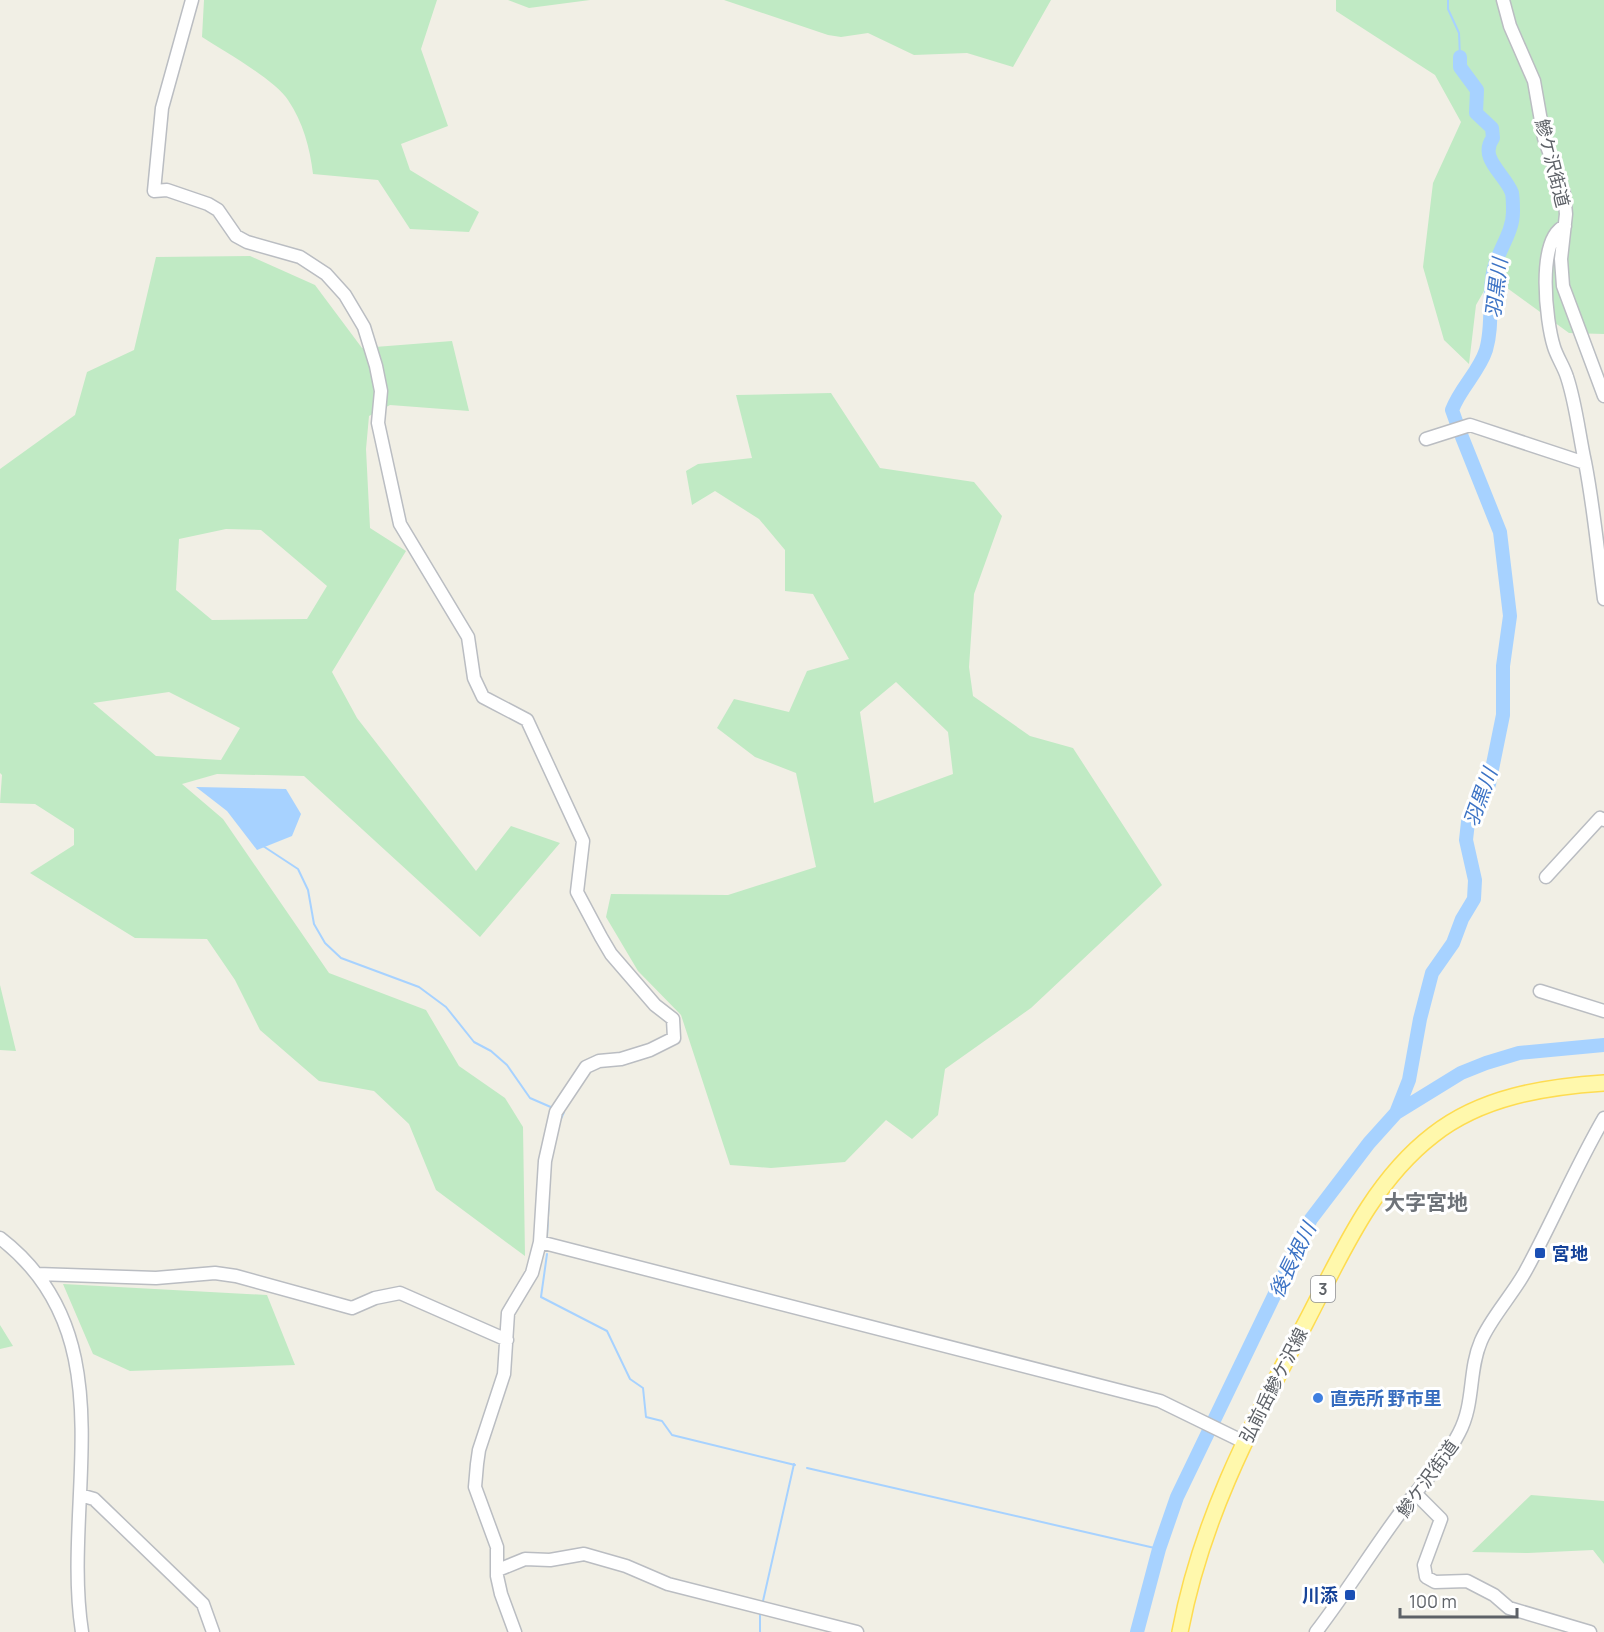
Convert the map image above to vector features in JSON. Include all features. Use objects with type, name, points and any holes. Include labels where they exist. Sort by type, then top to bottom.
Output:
[{"type":"main road","name":"弘前岳鰺ケ沢線","points":[[1180,1632],[1189,1583],[1212,1511],[1244,1442],[1358,1223],[1402,1163],[1433,1135],[1470,1112],[1520,1094],[1604,1083]]},
{"type":"street","points":[[192,0],[162,108],[154,191],[167,190],[208,204],[218,210],[237,236],[247,242],[300,257],[326,274],[345,295],[364,327],[376,366],[381,391],[378,423],[400,524],[468,638],[474,678],[483,696],[528,720],[583,841],[577,892],[601,937],[611,954],[655,1005],[673,1019],[674,1038],[650,1050],[621,1059],[599,1061],[585,1067],[556,1112],[545,1161],[540,1242],[532,1274],[508,1313],[507,1340],[498,1396],[478,1450],[475,1487],[497,1547],[501,1594],[515,1632]]},
{"type":"street","name":"鰺ケ沢街道","points":[[1503,0],[1510,26],[1536,87],[1544,138],[1564,194],[1565,226],[1561,259],[1563,285],[1604,396]]},
{"type":"street","points":[[1565,226],[1558,229],[1551,243],[1546,263],[1549,327],[1567,377],[1585,463],[1604,599]]},
{"type":"street","points":[[1426,439],[1470,425],[1585,463]]},
{"type":"street","points":[[1546,877],[1600,818],[1604,820]]},
{"type":"street","points":[[1540,991],[1604,1011]]},
{"type":"street","name":"鰺ケ沢街道","points":[[1316,1632],[1416,1494],[1432,1476],[1461,1429],[1470,1406],[1473,1366],[1482,1338],[1525,1271],[1582,1156],[1604,1118]]},
{"type":"street","points":[[0,1238],[37,1274],[66,1323],[76,1359],[80,1402],[82,1632]]},
{"type":"street","points":[[540,1242],[1160,1401],[1197,1416],[1224,1433],[1244,1442]]},
{"type":"street","points":[[37,1274],[156,1278],[215,1273],[236,1276],[352,1308],[375,1298],[400,1293],[507,1340]]},
{"type":"street","points":[[1416,1494],[1441,1519],[1424,1565],[1426,1576],[1436,1582],[1467,1581],[1494,1595],[1509,1608],[1590,1632]]},
{"type":"street","points":[[80,1495],[94,1498],[203,1604],[213,1632]]},
{"type":"street","points":[[498,1570],[525,1559],[550,1560],[584,1554],[626,1566],[668,1584],[857,1632]]},
{"type":"green space","points":[[204,0],[437,0],[421,49],[448,126],[401,144],[410,170],[479,212],[469,232],[410,229],[378,180],[313,174],[305,136],[288,100],[261,75],[202,37]]},
{"type":"green space","points":[[508,0],[590,0],[529,8]]},
{"type":"green space","points":[[724,0],[1051,0],[1013,67],[967,53],[914,55],[868,33],[841,37],[828,35]]},
{"type":"green space","points":[[1336,0],[1604,0],[1604,334],[1569,333],[1492,277],[1476,305],[1469,364],[1444,340],[1423,267],[1433,183],[1461,122],[1435,75],[1336,11]]},
{"type":"green space","points":[[250,256],[315,285],[362,348],[452,341],[469,411],[390,405],[369,416],[366,449],[370,528],[406,551],[332,672],[357,718],[476,871],[511,826],[560,843],[480,937],[304,776],[217,774],[182,784],[223,819],[329,973],[426,1010],[459,1066],[505,1098],[523,1127],[525,1256],[436,1190],[409,1124],[374,1091],[319,1081],[260,1030],[235,980],[207,939],[135,938],[30,873],[74,845],[74,829],[35,804],[0,803],[2,775],[0,773],[0,469],[75,415],[87,372],[134,350],[156,257]],"holes":[[[226,529],[261,530],[327,586],[307,619],[212,620],[176,590],[179,539]],[[169,692],[240,728],[221,760],[156,756],[93,703]]]},
{"type":"green space","points":[[831,393],[880,468],[974,482],[1002,516],[974,594],[969,667],[973,696],[1030,736],[1073,748],[1162,885],[1031,1008],[945,1069],[938,1115],[912,1139],[886,1120],[845,1162],[771,1168],[730,1165],[681,1015],[638,971],[606,917],[611,894],[728,895],[816,867],[796,773],[755,757],[717,728],[734,699],[789,712],[807,671],[849,659],[813,594],[785,591],[785,550],[759,519],[715,491],[692,505],[686,471],[698,464],[752,458],[736,395]],"holes":[[[896,682],[948,732],[953,774],[874,803],[860,712]]]},
{"type":"green space","points":[[0,985],[16,1051],[0,1050]]},
{"type":"green space","points":[[63,1284],[267,1295],[295,1365],[130,1371],[93,1354]]},
{"type":"green space","points":[[0,1325],[13,1346],[0,1349]]},
{"type":"green space","points":[[1531,1495],[1604,1501],[1604,1564],[1593,1550],[1528,1553],[1472,1552]]},
{"type":"water","points":[[196,787],[286,789],[301,814],[292,836],[257,850],[227,811]]},
{"type":"waterway","points":[[1448,0],[1448,9],[1459,33],[1460,57]]},
{"type":"waterway","name":"羽黒川","points":[[1457,424],[1452,410],[1486,350],[1490,330],[1492,278],[1496,261],[1511,227],[1513,212],[1512,193],[1494,166],[1489,152],[1489,145],[1493,138],[1492,128],[1476,113],[1477,90],[1460,67],[1460,57]]},
{"type":"waterway","name":"羽黒川","points":[[1396,1113],[1409,1080],[1420,1019],[1432,973],[1453,943],[1462,919],[1474,899],[1475,880],[1466,840],[1468,822],[1489,784],[1503,715],[1503,666],[1510,616],[1500,532],[1462,437]]},
{"type":"waterway","points":[[263,846],[298,869],[308,890],[314,924],[325,943],[341,958],[419,987],[446,1007],[474,1042],[491,1051],[507,1065],[530,1098],[553,1108]]},
{"type":"waterway","name":"後長根川","points":[[1137,1632],[1159,1549],[1177,1497],[1311,1219],[1369,1143],[1396,1113],[1461,1073],[1519,1053],[1604,1045]]},
{"type":"waterway","points":[[560,1121],[564,1112]]},
{"type":"waterway","points":[[547,1237],[549,1197]]},
{"type":"waterway","points":[[547,1254],[541,1297],[607,1331],[630,1379],[643,1388],[646,1417],[662,1421],[672,1435],[795,1465]]},
{"type":"waterway","points":[[763,1601],[794,1464]]},
{"type":"waterway","points":[[807,1468],[1159,1549]]},
{"type":"waterway","points":[[760,1614],[760,1632]]},
{"type":"place","name":"宮地","points":[[1540,1253]]},
{"type":"place","name":"直売所 野市里","points":[[1318,1398]]},
{"type":"place","name":"川添","points":[[1350,1595]]},
{"type":"district","name":"大字宮地","points":[[1426,1202]]}]
